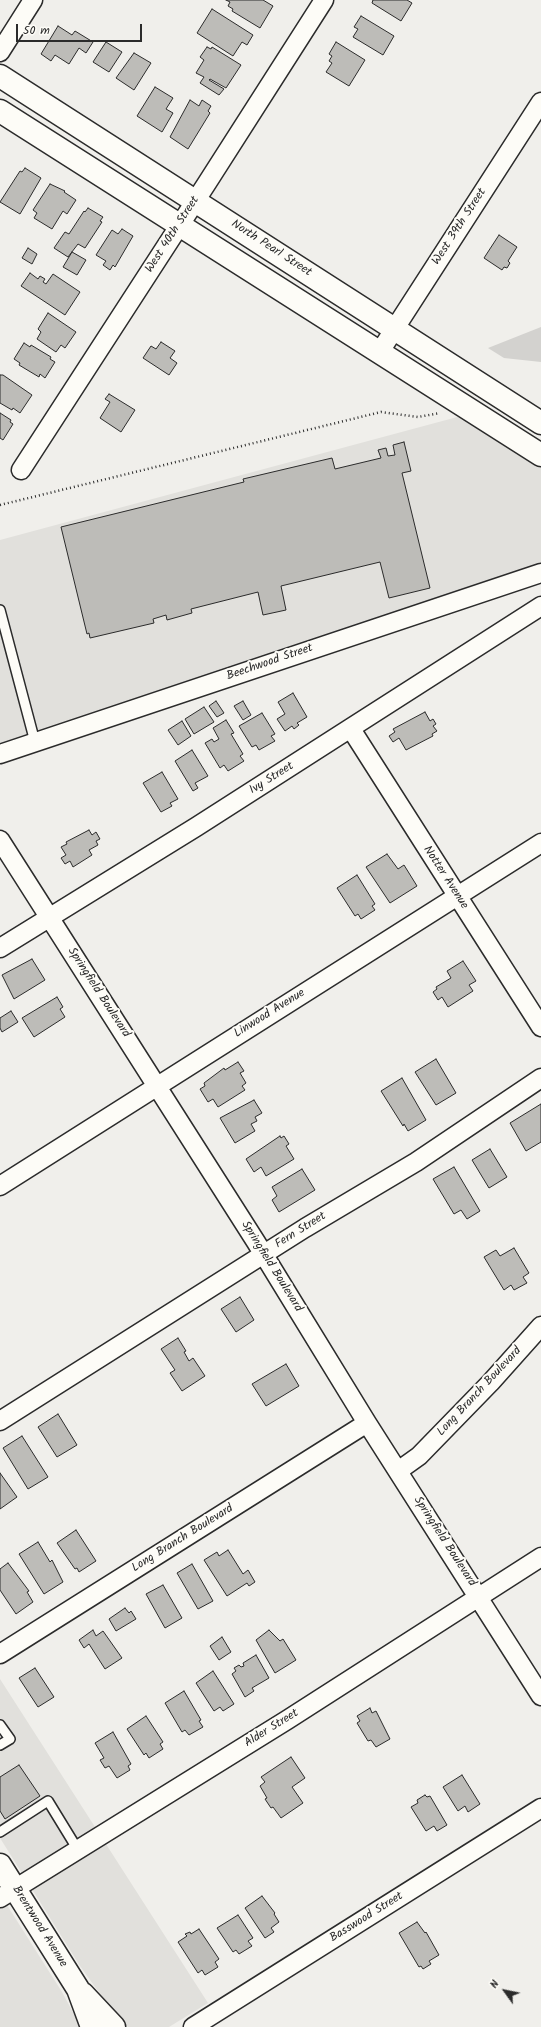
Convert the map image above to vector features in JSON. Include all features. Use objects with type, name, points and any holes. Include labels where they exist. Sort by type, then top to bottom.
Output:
[{"type":"street","points":[[0,52],[33,0]]},
{"type":"street","name":"West 40th Street","points":[[21,470],[196,201],[324,0]]},
{"type":"street","name":"North Pearl Street","points":[[0,76],[541,423]]},
{"type":"street","name":"West 39th Street","points":[[379,353],[541,102]]},
{"type":"street","points":[[0,111],[541,455]]},
{"type":"street","name":"Beechwood Street","points":[[0,754],[541,573]]},
{"type":"street","name":"Ivy Street","points":[[0,948],[196,827],[541,606]]},
{"type":"street","name":"Notter Avenue","points":[[351,729],[456,896],[541,1027]]},
{"type":"street","name":"Springfield Boulevard","points":[[0,840],[264,1254],[367,1424],[479,1596],[541,1696]]},
{"type":"street","name":"Linwood Avenue","points":[[0,1186],[541,843]]},
{"type":"street","name":"Fern Street","points":[[0,1421],[264,1254],[416,1162],[541,1078]]},
{"type":"street","name":"Long Branch Boulevard","points":[[398,1471],[419,1456],[491,1382],[541,1326]]},
{"type":"street","name":"Long Branch Boulevard","points":[[0,1654],[367,1424]]},
{"type":"street","name":"Alder Street","points":[[7,1893],[287,1720],[541,1557]]},
{"type":"street","name":"Basswood Street","points":[[193,2027],[541,1808]]},
{"type":"street","name":"Brentwood Avenue","points":[[0,1865],[7,1893],[78,1989],[114,2027]]},
{"type":"street","name":"Brentwood Avenue","points":[[78,1989],[92,2027]]},
{"type":"lane","points":[[0,610],[35,742]]},
{"type":"lane","points":[[0,1725],[10,1739],[0,1745]]},
{"type":"lane","points":[[0,1832],[48,1801],[78,1850]]},
{"type":"path","points":[[0,505],[381,412],[418,417],[465,408]]},
{"type":"shaded area","points":[[541,327],[541,362],[504,358],[488,348]]},
{"type":"shaded area","points":[[461,416],[541,465],[541,565],[0,745],[0,540]]},
{"type":"shaded area","points":[[0,1679],[208,2003],[169,2027],[128,2027],[108,2005],[80,1966],[0,1838]]},
{"type":"shaded area","points":[[0,1894],[62,1992],[81,2027],[0,2027]]},
{"type":"building","points":[[226,0],[263,0],[273,6],[260,28],[232,11],[233,9],[228,6],[230,2]]},
{"type":"building","points":[[373,0],[407,0],[412,3],[401,21],[372,3]]},
{"type":"building","points":[[212,9],[253,35],[247,45],[242,42],[233,56],[197,33]]},
{"type":"building","points":[[361,16],[394,36],[383,55],[353,37],[358,29],[354,27]]},
{"type":"building","points":[[58,26],[72,35],[75,31],[93,42],[86,53],[79,48],[69,64],[55,55],[51,61],[41,54]]},
{"type":"building","points":[[106,42],[122,52],[109,72],[93,62]]},
{"type":"building","points":[[336,42],[365,60],[349,86],[326,72],[332,63],[329,61],[332,56],[329,54]]},
{"type":"building","points":[[207,47],[211,49],[212,47],[241,65],[226,88],[210,79],[209,80],[224,89],[219,95],[200,83],[204,77],[196,73],[204,60],[200,57]]},
{"type":"building","points":[[134,53],[151,63],[134,90],[116,78]]},
{"type":"building","points":[[155,87],[173,98],[166,109],[173,113],[162,132],[137,116]]},
{"type":"building","points":[[190,100],[199,106],[202,100],[211,106],[208,111],[210,113],[188,149],[170,137]]},
{"type":"building","points":[[25,168],[41,178],[20,214],[0,202],[20,171],[22,172]]},
{"type":"building","points":[[50,184],[65,191],[64,192],[76,200],[67,214],[63,211],[52,229],[34,218],[37,213],[33,210]]},
{"type":"building","points":[[88,208],[103,217],[100,221],[102,222],[85,248],[78,244],[68,257],[54,248],[65,232],[69,234],[84,211],[85,212]]},
{"type":"building","points":[[122,229],[133,236],[115,267],[113,265],[110,270],[103,265],[106,261],[96,255],[112,230],[118,234]]},
{"type":"building","points":[[499,235],[517,247],[508,261],[510,263],[507,268],[504,267],[502,270],[484,258]]},
{"type":"building","points":[[28,248],[37,254],[32,264],[22,258]]},
{"type":"building","points":[[72,252],[86,260],[77,275],[63,267]]},
{"type":"building","points":[[30,273],[38,279],[40,276],[45,279],[43,282],[46,284],[53,274],[80,292],[65,315],[21,286]]},
{"type":"building","points":[[48,313],[76,332],[65,348],[61,345],[56,352],[37,339],[41,332],[38,329]]},
{"type":"building","points":[[161,342],[175,351],[170,358],[177,363],[169,375],[143,358],[151,346],[156,349]]},
{"type":"building","points":[[24,343],[30,347],[31,345],[51,357],[50,359],[55,362],[45,378],[40,374],[39,377],[19,365],[20,363],[14,359]]},
{"type":"building","points":[[0,375],[3,375],[32,395],[20,413],[13,408],[12,410],[0,403]]},
{"type":"building","points":[[109,394],[135,410],[121,432],[100,418],[110,402],[105,399]]},
{"type":"building","points":[[0,413],[11,420],[10,422],[13,424],[3,440],[0,438]]},
{"type":"building","points":[[404,442],[411,471],[402,473],[430,588],[389,598],[380,562],[281,586],[286,610],[263,615],[258,592],[191,609],[192,613],[167,620],[166,615],[153,619],[154,623],[90,638],[89,633],[87,634],[61,527],[244,482],[243,479],[332,458],[335,469],[381,458],[378,450],[386,448],[388,456],[395,455],[393,445]]},
{"type":"building","points":[[293,693],[307,717],[297,723],[299,725],[294,729],[292,726],[285,731],[277,719],[285,714],[278,702]]},
{"type":"building","points":[[216,701],[224,713],[217,717],[209,706]]},
{"type":"building","points":[[243,701],[251,715],[243,720],[234,706]]},
{"type":"building","points":[[204,707],[214,722],[194,734],[185,719]]},
{"type":"building","points":[[425,712],[430,721],[433,719],[436,724],[433,726],[437,731],[432,734],[433,736],[406,750],[399,738],[393,742],[389,736],[395,732],[393,729]]},
{"type":"building","points":[[262,713],[275,734],[271,736],[275,741],[259,750],[256,745],[252,747],[239,726]]},
{"type":"building","points":[[226,720],[234,733],[231,734],[243,754],[240,756],[244,761],[228,771],[224,765],[220,768],[205,743],[212,739],[214,742],[219,739],[213,728]]},
{"type":"building","points":[[182,721],[191,736],[178,745],[168,730]]},
{"type":"building","points":[[192,750],[208,776],[195,783],[198,788],[193,791],[175,761]]},
{"type":"building","points":[[162,772],[178,799],[170,803],[172,806],[161,812],[143,783]]},
{"type":"building","points":[[89,830],[92,835],[96,832],[100,839],[96,841],[98,845],[89,850],[92,855],[73,867],[70,861],[65,864],[61,858],[66,855],[61,847],[67,844],[66,842]]},
{"type":"building","points":[[387,854],[398,869],[404,865],[417,886],[390,903],[366,867]]},
{"type":"building","points":[[357,875],[375,904],[372,906],[375,910],[361,919],[358,914],[355,916],[337,888]]},
{"type":"building","points":[[32,959],[45,980],[14,999],[2,975]]},
{"type":"building","points":[[463,961],[476,981],[469,985],[473,991],[448,1007],[442,997],[438,1000],[433,992],[437,989],[436,987],[451,978],[447,971]]},
{"type":"building","points":[[57,997],[63,1007],[60,1009],[65,1017],[34,1037],[22,1018]]},
{"type":"building","points":[[11,1011],[18,1022],[2,1032],[0,1028],[0,1018]]},
{"type":"building","points":[[436,1059],[456,1093],[436,1105],[415,1072]]},
{"type":"building","points":[[238,1062],[244,1071],[240,1073],[246,1083],[242,1086],[245,1090],[218,1107],[213,1099],[208,1102],[200,1089],[205,1086],[204,1083],[224,1068],[225,1070]]},
{"type":"building","points":[[402,1078],[426,1120],[408,1131],[404,1124],[403,1126],[381,1091]]},
{"type":"building","points":[[254,1100],[262,1113],[255,1117],[257,1121],[251,1124],[255,1131],[235,1143],[220,1118]]},
{"type":"building","points":[[541,1104],[541,1142],[526,1151],[510,1123]]},
{"type":"building","points":[[280,1136],[281,1138],[284,1136],[289,1144],[286,1146],[294,1159],[266,1176],[261,1167],[254,1172],[246,1159]]},
{"type":"building","points":[[490,1149],[507,1177],[489,1188],[472,1160]]},
{"type":"building","points":[[454,1167],[480,1211],[467,1219],[461,1210],[454,1214],[433,1179]]},
{"type":"building","points":[[302,1169],[315,1190],[279,1212],[272,1200],[277,1196],[272,1187]]},
{"type":"building","points":[[514,1248],[529,1273],[523,1277],[527,1283],[514,1290],[511,1285],[504,1290],[484,1257],[496,1250],[500,1256]]},
{"type":"building","points":[[240,1297],[254,1320],[236,1332],[221,1309]]},
{"type":"building","points":[[178,1338],[186,1351],[184,1352],[189,1361],[193,1358],[205,1376],[182,1391],[170,1373],[175,1370],[161,1349]]},
{"type":"building","points":[[286,1364],[299,1386],[266,1406],[252,1384]]},
{"type":"building","points":[[58,1414],[77,1445],[57,1457],[38,1427]]},
{"type":"building","points":[[22,1436],[48,1477],[28,1489],[3,1448]]},
{"type":"building","points":[[0,1473],[17,1497],[0,1509]]},
{"type":"building","points":[[76,1530],[96,1561],[79,1572],[77,1568],[75,1569],[57,1543]]},
{"type":"building","points":[[38,1542],[50,1562],[52,1560],[63,1582],[44,1594],[19,1554]]},
{"type":"building","points":[[228,1550],[243,1574],[248,1570],[255,1582],[249,1586],[247,1583],[227,1596],[204,1560],[217,1552],[219,1556]]},
{"type":"building","points":[[8,1563],[29,1591],[27,1592],[33,1602],[16,1614],[0,1590],[0,1569]]},
{"type":"building","points":[[192,1564],[213,1601],[198,1609],[177,1573]]},
{"type":"building","points":[[163,1585],[182,1618],[165,1628],[146,1594]]},
{"type":"building","points":[[125,1608],[129,1613],[131,1611],[136,1619],[116,1631],[109,1619]]},
{"type":"building","points":[[93,1630],[96,1636],[103,1631],[122,1658],[105,1669],[89,1644],[84,1648],[79,1640]]},
{"type":"building","points":[[269,1630],[280,1641],[283,1639],[296,1660],[275,1673],[256,1640]]},
{"type":"building","points":[[222,1637],[231,1652],[219,1660],[210,1646]]},
{"type":"building","points":[[256,1655],[269,1678],[252,1688],[254,1691],[245,1697],[232,1674],[236,1671],[234,1668],[239,1665],[241,1667],[244,1666],[243,1663]]},
{"type":"building","points":[[35,1668],[54,1697],[38,1707],[19,1678]]},
{"type":"building","points":[[213,1671],[234,1704],[223,1711],[220,1707],[214,1711],[196,1683]]},
{"type":"building","points":[[184,1691],[201,1720],[199,1721],[203,1727],[189,1735],[185,1730],[182,1732],[165,1703]]},
{"type":"building","points":[[370,1708],[372,1713],[376,1711],[390,1739],[376,1747],[371,1740],[368,1741],[357,1723],[360,1721],[357,1716]]},
{"type":"building","points":[[146,1716],[163,1742],[160,1744],[163,1749],[149,1758],[146,1753],[144,1755],[127,1729]]},
{"type":"building","points":[[113,1732],[131,1764],[128,1766],[130,1770],[117,1778],[109,1766],[105,1768],[100,1760],[104,1758],[95,1743]]},
{"type":"building","points":[[291,1757],[305,1778],[292,1787],[303,1803],[281,1818],[273,1807],[271,1808],[265,1799],[267,1798],[260,1786],[265,1782],[261,1777]]},
{"type":"building","points":[[19,1765],[40,1796],[5,1819],[0,1811],[0,1777]]},
{"type":"building","points":[[462,1775],[480,1804],[468,1812],[465,1806],[458,1811],[443,1787]]},
{"type":"building","points":[[425,1795],[427,1797],[430,1796],[447,1825],[437,1831],[434,1826],[426,1831],[411,1807],[418,1803],[417,1800]]},
{"type":"building","points":[[262,1896],[275,1913],[274,1914],[279,1922],[271,1928],[274,1932],[265,1938],[245,1908]]},
{"type":"building","points":[[238,1915],[253,1938],[248,1941],[252,1946],[239,1954],[236,1950],[233,1952],[217,1928]]},
{"type":"building","points":[[417,1922],[425,1933],[426,1932],[439,1955],[429,1961],[431,1964],[423,1969],[421,1966],[419,1967],[399,1933]]},
{"type":"building","points":[[199,1929],[219,1959],[215,1962],[218,1967],[205,1975],[202,1970],[198,1973],[178,1942],[187,1936],[185,1934],[190,1932],[191,1934]]}]
